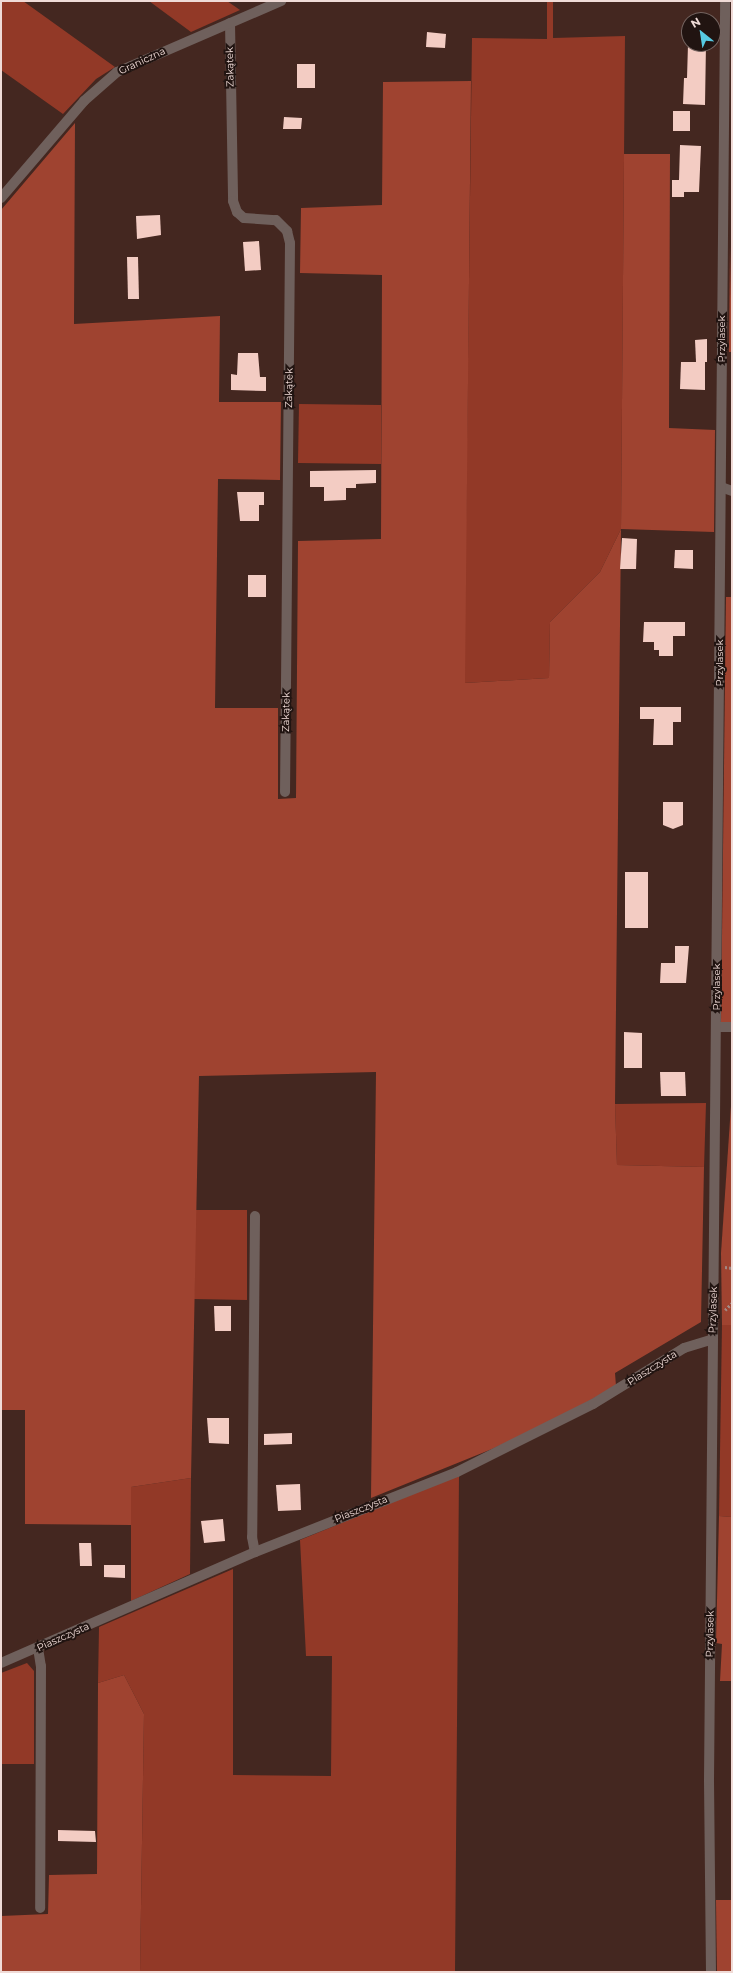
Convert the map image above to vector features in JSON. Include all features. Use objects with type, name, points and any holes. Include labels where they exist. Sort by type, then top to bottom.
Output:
[{"type":"street","name":"Graniczna","points":[[1,198],[84,101],[117,72],[281,1]]},
{"type":"street","name":"Przylasek","points":[[711,1972],[709,1780],[717,1027],[725,1]]},
{"type":"street","name":"Zakątek","points":[[230,23],[233,201],[237,212],[244,218],[276,220],[287,231],[290,243],[285,792]]},
{"type":"street","points":[[721,487],[732,492]]},
{"type":"street","points":[[717,1027],[732,1027]]},
{"type":"street","points":[[255,1216],[252,1537],[255,1552]]},
{"type":"street","name":"Piaszczysta","points":[[1,1663],[255,1552],[457,1472],[593,1404],[684,1348],[713,1339]]},
{"type":"street","points":[[38,1648],[41,1666],[40,1908]]},
{"type":"shaded area","points":[[1,1],[23,1],[115,67],[96,79],[63,114],[1,70]]},
{"type":"shaded area","points":[[149,1],[227,1],[240,10],[191,32]]},
{"type":"shaded area","points":[[547,1],[553,1],[553,38],[625,36],[621,529],[600,572],[550,622],[549,678],[464,683],[472,38],[547,39]]},
{"type":"shaded area","points":[[471,81],[465,683],[549,678],[550,622],[600,572],[621,529],[615,1104],[617,1165],[704,1167],[701,1322],[615,1373],[616,1386],[547,1424],[492,1449],[371,1498],[376,1072],[199,1076],[191,1478],[131,1487],[131,1525],[25,1524],[25,1410],[1,1410],[1,210],[75,123],[74,324],[220,316],[219,402],[281,402],[280,480],[218,479],[215,708],[278,708],[278,799],[296,798],[298,541],[381,539],[382,275],[300,273],[301,208],[382,205],[383,82]]},
{"type":"shaded area","points":[[624,154],[670,154],[669,428],[715,430],[714,532],[621,529]]},
{"type":"shaded area","points":[[730,246],[732,352],[729,352]]},
{"type":"shaded area","points":[[299,404],[381,405],[381,464],[298,463]]},
{"type":"shaded area","points":[[726,597],[732,597],[732,1022],[721,1022]]},
{"type":"shaded area","points":[[732,1091],[732,1325],[722,1325],[721,1253]]},
{"type":"shaded area","points":[[706,1103],[704,1167],[617,1165],[615,1104]]},
{"type":"shaded area","points":[[195,1210],[247,1210],[247,1300],[194,1299]]},
{"type":"shaded area","points":[[722,1325],[732,1325],[732,1517],[719,1516]]},
{"type":"shaded area","points":[[459,1475],[455,1972],[140,1972],[144,1714],[124,1675],[98,1683],[99,1627],[233,1569],[233,1775],[331,1776],[332,1656],[306,1656],[300,1540]]},
{"type":"shaded area","points":[[191,1478],[190,1574],[131,1601],[131,1487]]},
{"type":"shaded area","points":[[719,1516],[732,1517],[732,1681],[720,1681],[722,1644],[716,1643]]},
{"type":"shaded area","points":[[27,1663],[34,1671],[34,1764],[1,1764],[1,1673]]},
{"type":"shaded area","points":[[124,1675],[144,1714],[140,1972],[1,1972],[1,1916],[48,1914],[49,1875],[97,1874],[98,1683]]},
{"type":"shaded area","points":[[716,1900],[732,1900],[732,1972],[717,1972]]},
{"type":"building","points":[[427,32],[446,34],[445,48],[426,47]]},
{"type":"building","points":[[688,52],[706,52],[705,105],[683,104],[684,78],[687,78]]},
{"type":"building","points":[[297,64],[315,64],[315,88],[297,88]]},
{"type":"building","points":[[673,111],[690,111],[690,131],[673,131]]},
{"type":"building","points":[[284,117],[302,118],[301,129],[283,129]]},
{"type":"building","points":[[680,145],[701,146],[699,192],[684,192],[684,197],[672,197],[672,180],[679,180]]},
{"type":"building","points":[[160,215],[161,235],[137,239],[136,216]]},
{"type":"building","points":[[259,241],[261,270],[245,271],[243,242]]},
{"type":"building","points":[[127,257],[138,257],[139,299],[128,299]]},
{"type":"building","points":[[707,339],[707,362],[696,362],[695,340]]},
{"type":"building","points":[[238,353],[258,353],[260,377],[266,377],[266,391],[231,390],[231,374],[237,375]]},
{"type":"building","points":[[681,362],[705,362],[705,390],[680,389]]},
{"type":"building","points":[[376,470],[376,483],[356,484],[356,488],[346,488],[346,500],[324,501],[324,487],[310,487],[310,471]]},
{"type":"building","points":[[237,492],[264,492],[264,505],[259,505],[259,521],[240,521]]},
{"type":"building","points":[[622,538],[637,539],[636,569],[620,569]]},
{"type":"building","points":[[675,550],[693,550],[693,569],[674,568]]},
{"type":"building","points":[[248,575],[266,575],[266,597],[248,597]]},
{"type":"building","points":[[644,622],[685,622],[685,636],[673,636],[673,656],[659,656],[659,650],[654,650],[654,642],[643,642]]},
{"type":"building","points":[[640,707],[681,707],[681,722],[673,722],[673,745],[653,745],[654,719],[640,719]]},
{"type":"building","points":[[663,802],[683,802],[683,825],[673,829],[663,825]]},
{"type":"building","points":[[625,872],[648,872],[648,928],[625,928]]},
{"type":"building","points":[[675,946],[689,946],[686,983],[660,983],[661,963],[675,963]]},
{"type":"building","points":[[624,1032],[642,1033],[642,1068],[624,1068]]},
{"type":"building","points":[[660,1072],[685,1072],[686,1096],[661,1096]]},
{"type":"building","points":[[214,1306],[231,1306],[231,1331],[215,1331]]},
{"type":"building","points":[[207,1418],[229,1418],[229,1444],[209,1443]]},
{"type":"building","points":[[292,1433],[292,1444],[264,1445],[264,1434]]},
{"type":"building","points":[[300,1484],[301,1510],[278,1511],[276,1485]]},
{"type":"building","points":[[223,1519],[225,1541],[204,1543],[201,1521]]},
{"type":"building","points":[[79,1543],[91,1543],[92,1566],[80,1566]]},
{"type":"building","points":[[104,1565],[125,1565],[125,1578],[104,1577]]},
{"type":"building","points":[[58,1830],[95,1831],[96,1842],[58,1841]]}]
